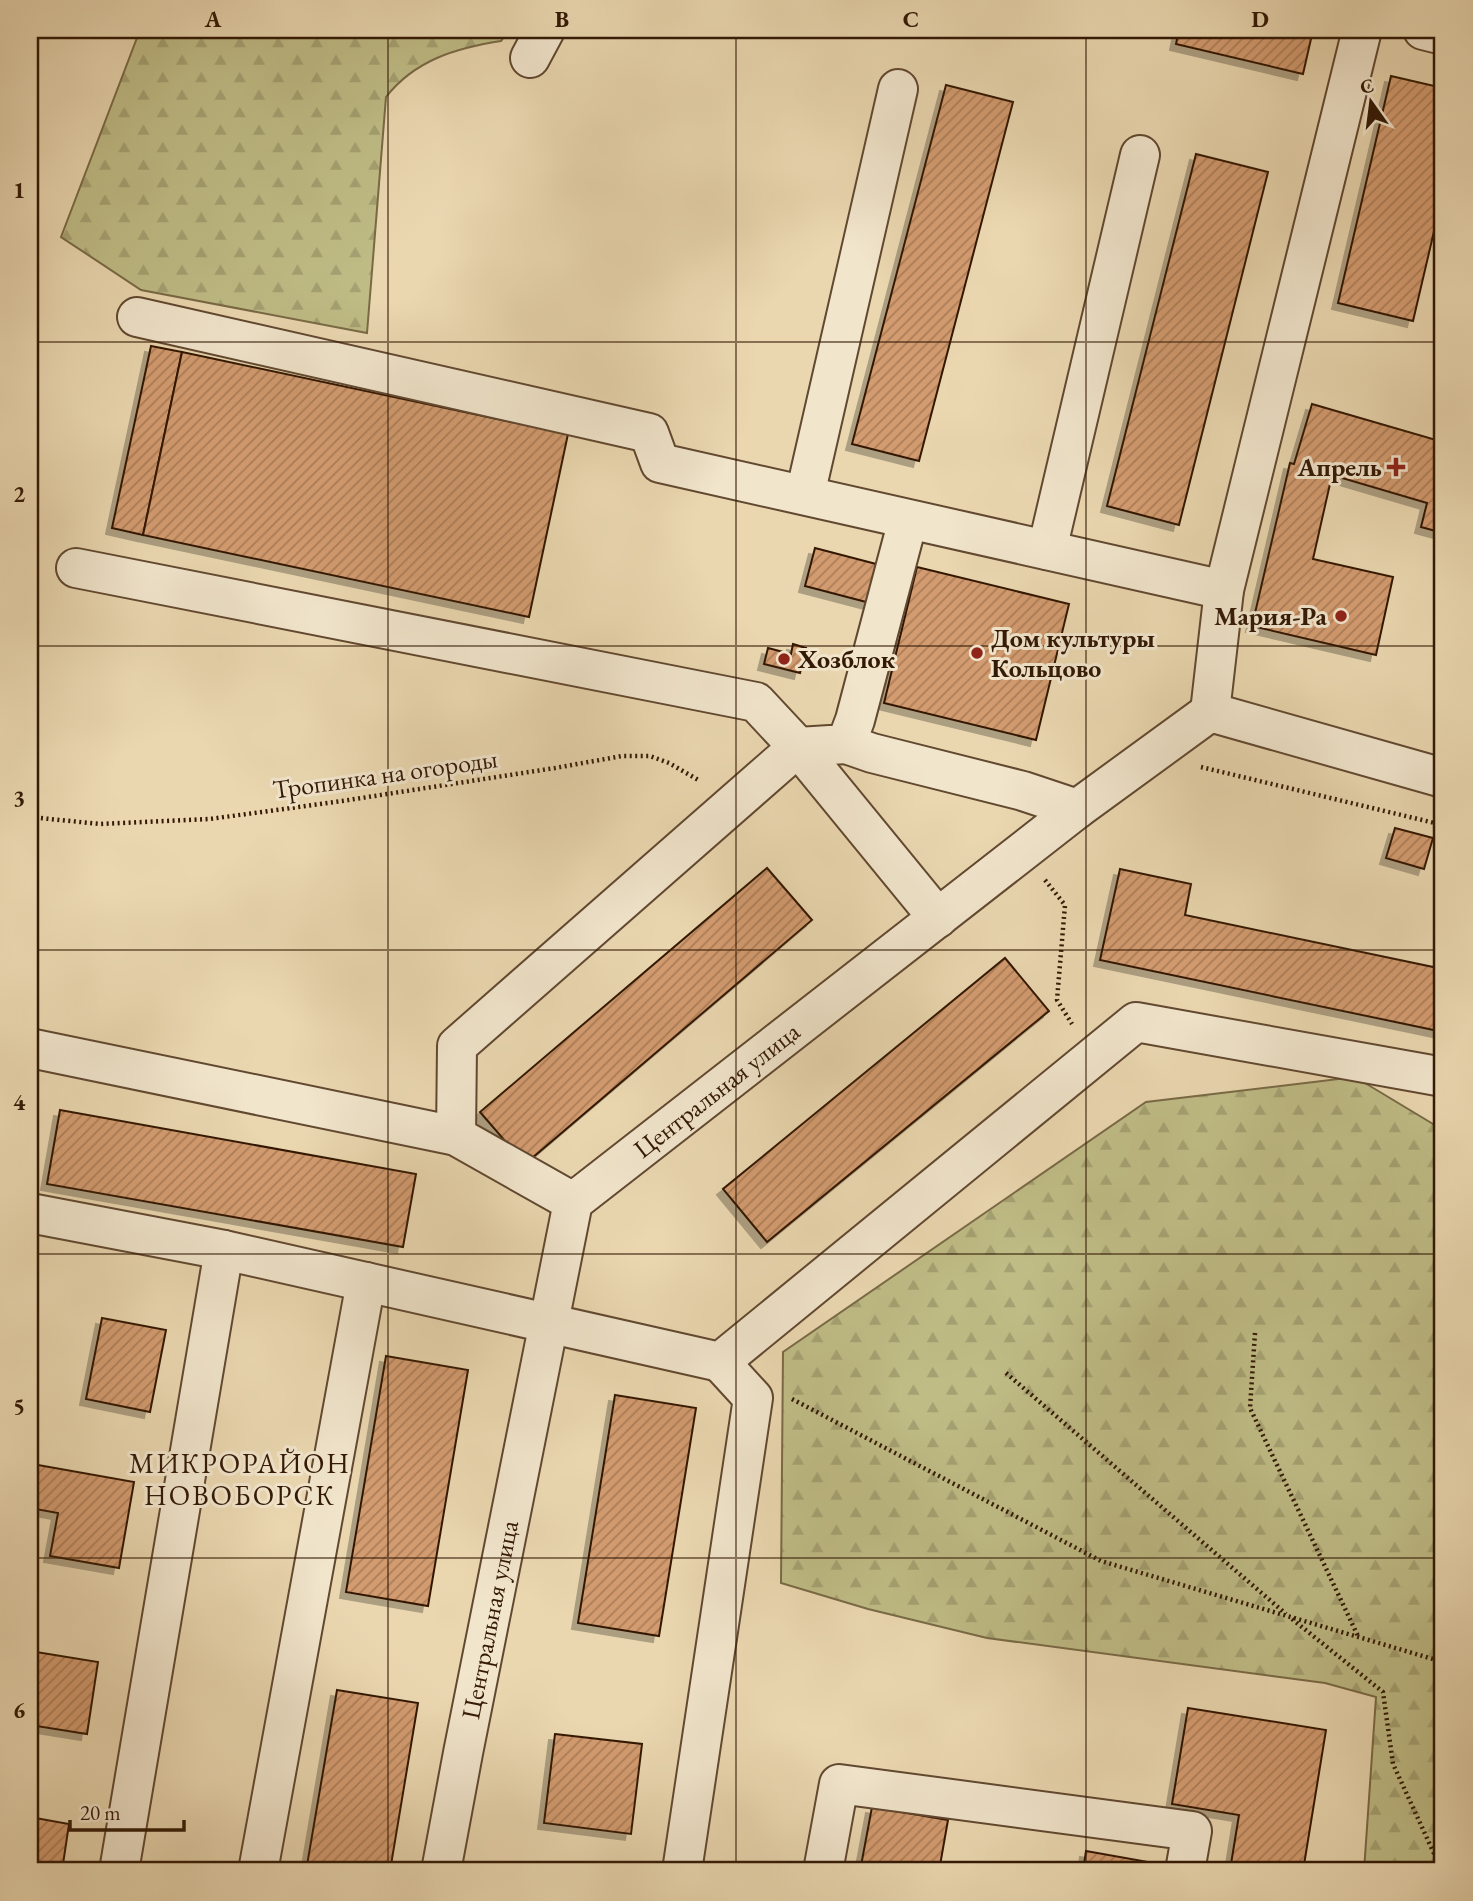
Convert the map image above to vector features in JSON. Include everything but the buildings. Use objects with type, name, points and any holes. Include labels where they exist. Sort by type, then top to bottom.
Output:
[{"type":"street","points":[[1362,30],[1224,590],[1210,712],[1443,778]]},
{"type":"street","points":[[1423,30],[1443,36]]},
{"type":"street","points":[[805,495],[898,89]]},
{"type":"street","points":[[1047,551],[1140,155]]},
{"type":"street","points":[[137,317],[649,433],[660,463],[1224,590]]},
{"type":"street","points":[[846,744],[855,720],[908,520]]},
{"type":"street","points":[[76,568],[756,702],[798,747],[938,918]]},
{"type":"street","name":"Центральная улица","points":[[442,1871],[573,1202],[1077,809],[1210,712]]},
{"type":"street","points":[[456,1136],[457,1046],[798,747],[846,744],[1023,791],[1077,809]]},
{"type":"street","points":[[720,1362],[1136,1022],[1443,1077]]},
{"type":"street","points":[[30,1048],[456,1136],[573,1202]]},
{"type":"street","points":[[30,1213],[224,1250],[720,1362],[753,1398],[682,1871]]},
{"type":"street","points":[[119,1871],[224,1250]]},
{"type":"street","points":[[258,1871],[366,1282]]},
{"type":"street","points":[[823,1871],[838,1784],[1192,1831],[1185,1871]]},
{"type":"path","name":"Тропинка на огороды","points":[[30,817],[100,824],[210,819],[342,801],[622,756],[650,756],[669,763],[700,781],[730,806]]},
{"type":"path","points":[[1191,765],[1443,825]]},
{"type":"path","points":[[1039,873],[1065,905],[1057,1000],[1093,1057]]},
{"type":"path","points":[[1255,1333],[1250,1408],[1359,1637]]},
{"type":"path","points":[[1006,1373],[1289,1616],[1383,1692],[1393,1764],[1442,1871]]},
{"type":"path","points":[[781,1394],[1101,1561],[1443,1662]]},
{"type":"green space","points":[[140,30],[509,30],[501,41],[452,52],[423,65],[397,84],[386,97],[367,333],[141,290],[61,237]]},
{"type":"green space","points":[[1355,1077],[1443,1130],[1443,1871],[1364,1871],[1376,1697],[1325,1683],[987,1638],[868,1609],[781,1583],[783,1352],[1146,1102]]},
{"type":"place","name":"Апрель","points":[[1396,467]]},
{"type":"place","name":"Мария-Ра","points":[[1341,616]]},
{"type":"place","name":"Дом культуры Кольцово","points":[[977,653]]},
{"type":"place","name":"Хозблок","points":[[784,659]]},
{"type":"district","name":"МИКРОРАЙОН НОВОБОРСК","points":[[240,1479]]}]
